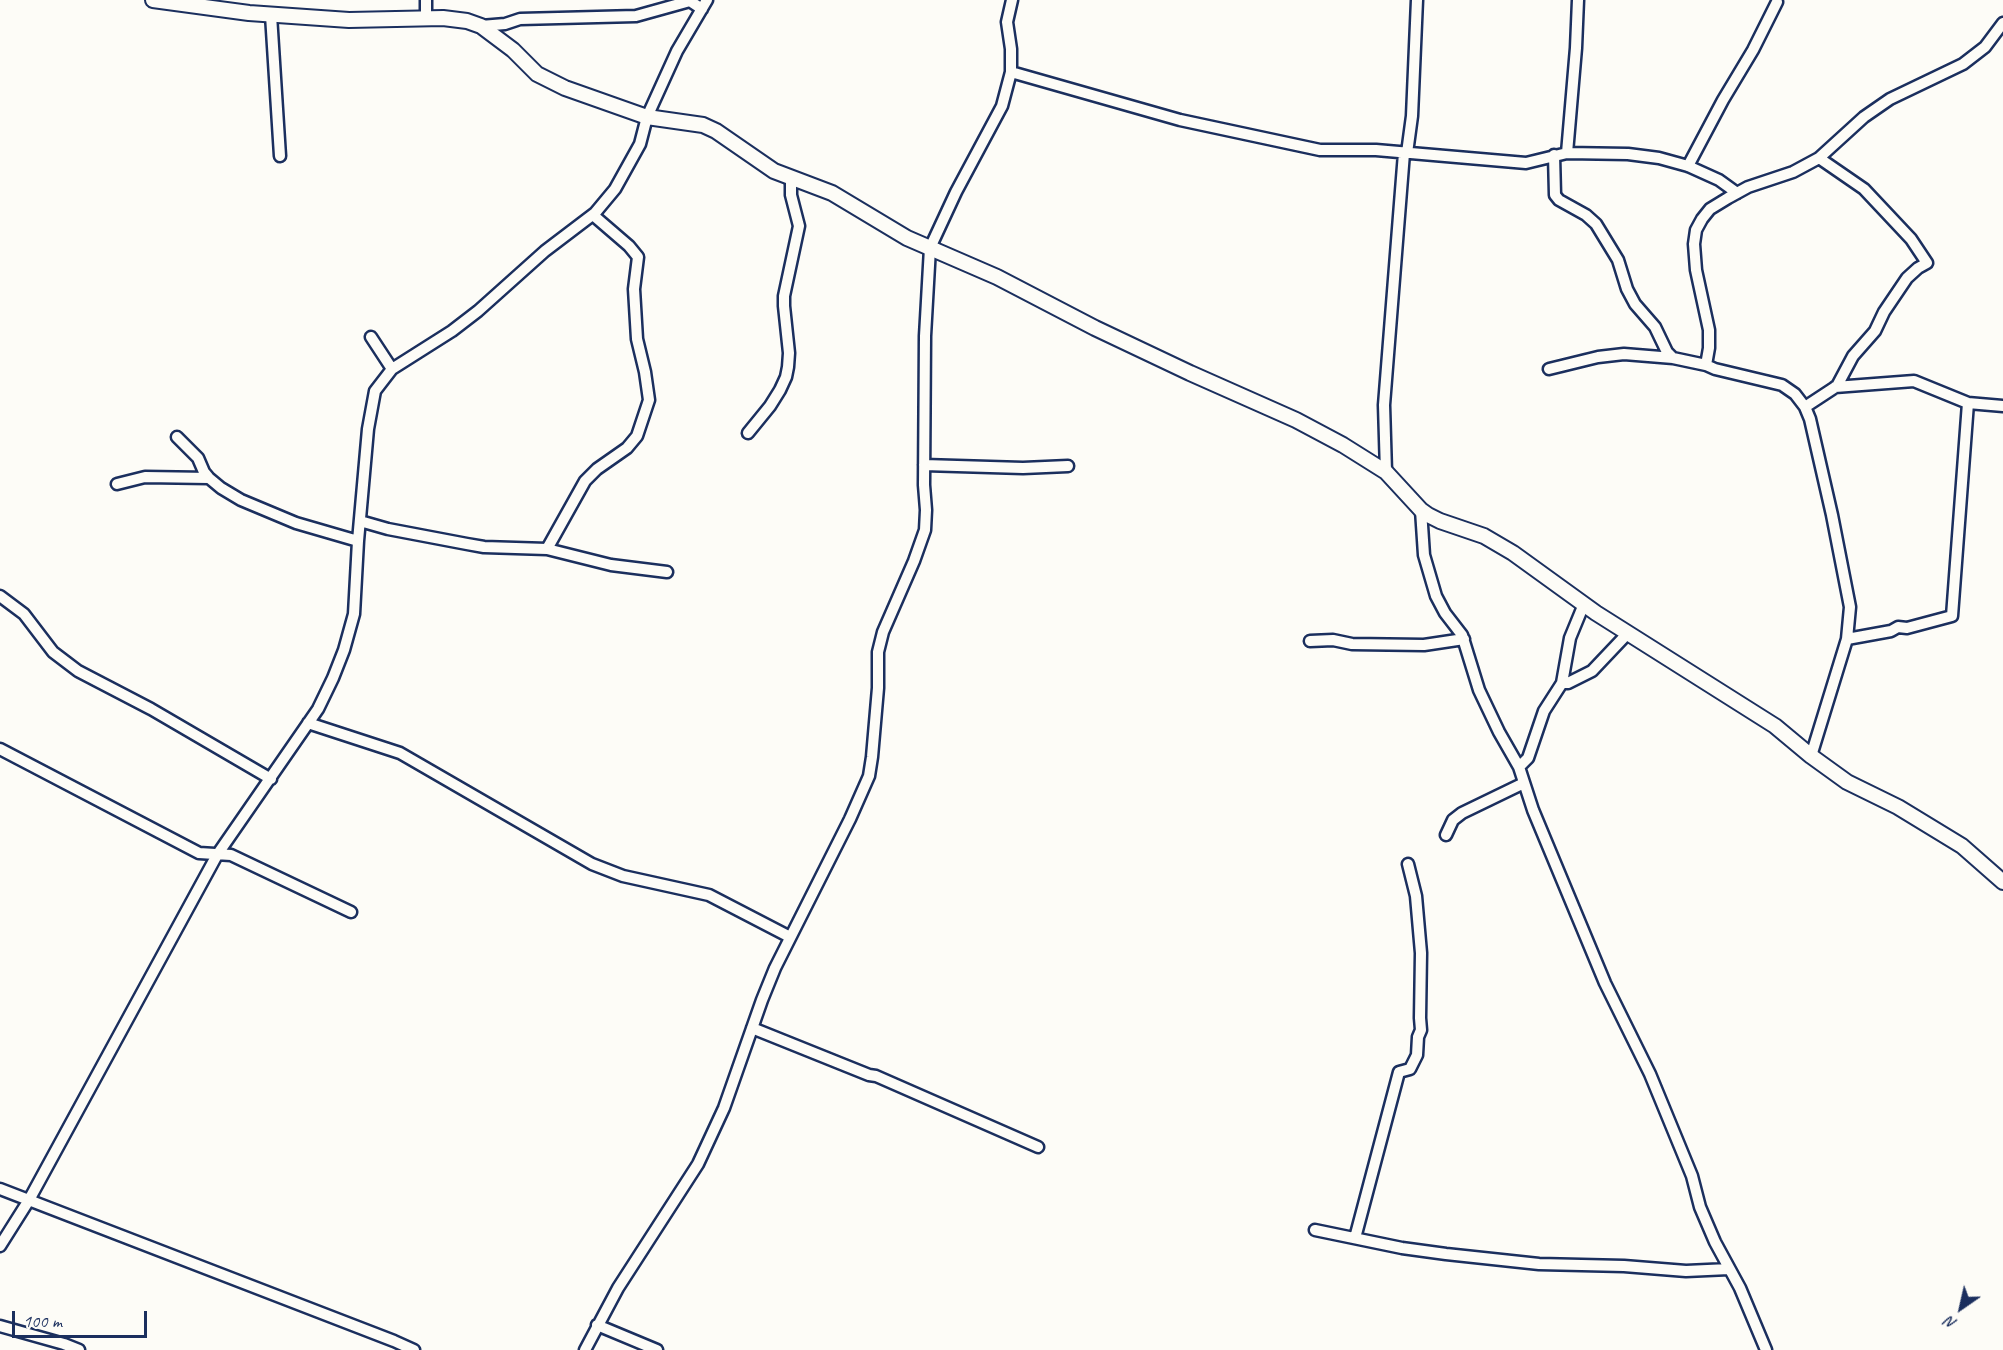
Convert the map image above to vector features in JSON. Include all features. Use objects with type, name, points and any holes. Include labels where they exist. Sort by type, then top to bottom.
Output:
[{"type":"street","points":[[153,0],[271,15],[349,20],[426,18],[467,21],[481,26],[513,50],[537,74],[594,99],[647,117],[703,125],[716,131],[774,171],[832,193],[907,238],[997,277],[1095,328],[1296,420],[1344,445],[1386,472],[1422,510],[1440,521],[1484,536],[1513,553],[1584,604],[1775,726],[1847,782],[1898,807],[1962,846],[2003,882]]},
{"type":"street","points":[[426,0],[426,18]]},
{"type":"street","points":[[585,1350],[618,1288],[698,1164],[724,1108],[766,989],[869,776],[878,688],[878,652],[883,632],[925,530],[927,510],[924,465],[925,336],[930,248],[960,183],[999,113],[1011,72],[1011,49],[1007,22],[1012,0]]},
{"type":"street","points":[[1386,472],[1384,405],[1412,107],[1417,0]]},
{"type":"street","points":[[1567,153],[1578,0]]},
{"type":"street","points":[[0,1246],[29,1200],[218,855],[309,723],[333,678],[354,614],[368,429],[373,398],[382,380],[392,369],[452,332],[478,311],[545,251],[592,215],[615,189],[640,144],[647,117],[677,51],[704,4],[690,1],[636,16],[520,19],[505,24],[481,26]]},
{"type":"street","points":[[1688,166],[1753,50],[1777,2]]},
{"type":"street","points":[[271,15],[280,156]]},
{"type":"street","points":[[1706,365],[1709,330],[1696,270],[1694,244],[1696,230],[1710,209],[1748,187],[1793,172],[1819,158],[1864,117],[1890,99],[1963,64],[1985,47],[2003,23]]},
{"type":"street","points":[[1011,72],[1180,120],[1320,150],[1376,150],[1526,163],[1567,153],[1628,154],[1659,158],[1688,166],[1719,180],[1737,193]]},
{"type":"street","points":[[1554,155],[1556,197],[1586,215],[1596,224],[1618,260],[1627,290],[1635,304],[1655,327],[1667,352],[1673,358]]},
{"type":"street","points":[[1805,407],[1835,387],[1853,356],[1875,331],[1884,312],[1907,278],[1927,263],[1911,239],[1864,189],[1819,158]]},
{"type":"street","points":[[748,433],[780,390],[788,367],[784,296],[799,226],[791,195],[791,177]]},
{"type":"street","points":[[547,549],[585,481],[597,469],[627,448],[637,436],[649,400],[645,372],[636,339],[634,289],[638,257],[629,246],[592,215]]},
{"type":"street","points":[[371,337],[392,369]]},
{"type":"street","points":[[1549,369],[1616,355],[1673,358],[1782,385],[1795,394],[1805,407],[1815,440],[1850,607],[1847,639],[1811,756]]},
{"type":"street","points":[[1835,387],[1914,381],[1968,403],[2003,406]]},
{"type":"street","points":[[1847,639],[1891,631],[1898,627],[1907,628],[1952,616],[1968,403]]},
{"type":"street","points":[[177,437],[198,458],[209,478],[241,500],[296,523],[358,541]]},
{"type":"street","points":[[924,465],[1023,468],[1068,466]]},
{"type":"street","points":[[117,484],[145,477],[209,478]]},
{"type":"street","points":[[1422,510],[1424,555],[1436,596],[1445,614],[1464,639],[1479,690],[1519,767],[1533,810],[1601,972],[1650,1074],[1692,1176],[1700,1207],[1715,1242],[1740,1288],[1766,1350]]},
{"type":"street","points":[[360,521],[388,529],[476,545],[547,549],[611,566],[668,572]]},
{"type":"street","points":[[0,596],[24,614],[53,652],[78,671],[151,709],[271,779]]},
{"type":"street","points":[[1519,767],[1528,758],[1544,711],[1562,683],[1570,638],[1584,604]]},
{"type":"street","points":[[1562,683],[1568,683],[1592,671],[1628,633]]},
{"type":"street","points":[[1310,641],[1333,640],[1352,645],[1424,645],[1464,639]]},
{"type":"street","points":[[309,723],[400,753],[592,864],[623,876],[709,895],[790,937]]},
{"type":"street","points":[[0,749],[199,853],[231,855],[351,912]]},
{"type":"street","points":[[1446,835],[1453,820],[1462,813],[1524,783]]},
{"type":"street","points":[[1355,1238],[1399,1072],[1410,1069],[1417,1056],[1418,1037],[1421,1030],[1421,953],[1416,896],[1408,864]]},
{"type":"street","points":[[752,1028],[876,1076],[1038,1147]]},
{"type":"street","points":[[0,1189],[414,1350]]},
{"type":"street","points":[[1315,1230],[1446,1254],[1539,1264],[1624,1266],[1686,1271],[1729,1269]]},
{"type":"street","points":[[597,1325],[657,1350]]},
{"type":"street","points":[[0,1326],[79,1350]]}]
